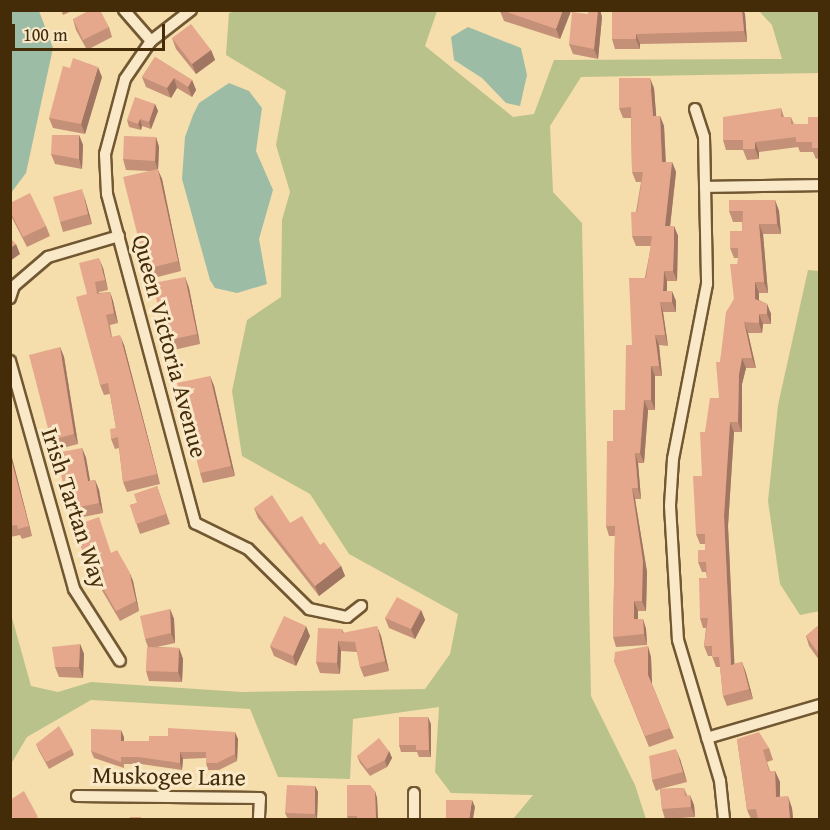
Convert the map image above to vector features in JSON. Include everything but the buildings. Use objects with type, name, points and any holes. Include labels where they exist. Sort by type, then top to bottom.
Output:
[{"type":"street","points":[[123,10],[151,41]]},
{"type":"street","name":"Queen Victoria Avenue","points":[[191,10],[151,41],[124,79],[105,154],[106,194],[195,523],[248,549],[309,609],[347,616],[361,606]]},
{"type":"street","points":[[694,109],[703,126],[705,306],[673,459],[670,506],[678,640],[720,781],[724,819]]},
{"type":"street","points":[[705,187],[819,185]]},
{"type":"street","points":[[10,297],[14,286],[48,257],[119,236]]},
{"type":"street","name":"Irish Tartan Way","points":[[10,361],[74,589],[120,661]]},
{"type":"street","points":[[707,738],[819,705]]},
{"type":"street","points":[[414,793],[414,819]]},
{"type":"street","name":"Muskogee Lane","points":[[77,796],[260,798],[260,819]]},
{"type":"green space","points":[[236,11],[437,11],[425,46],[513,117],[534,114],[554,60],[782,59],[772,25],[759,11],[819,11],[819,73],[581,77],[550,126],[553,192],[582,223],[591,696],[635,785],[646,819],[513,819],[533,795],[451,793],[435,772],[439,707],[353,719],[350,779],[278,777],[250,709],[91,700],[27,737],[11,764],[11,614],[31,686],[58,692],[91,682],[242,692],[425,689],[450,654],[458,614],[349,554],[310,494],[242,456],[232,391],[247,320],[281,297],[282,220],[290,192],[276,145],[286,91],[226,55],[229,13]]},
{"type":"green space","points":[[808,270],[820,271],[820,611],[800,615],[780,584],[768,501],[778,405]]},
{"type":"shaded area","points":[[11,10],[39,11],[53,48],[26,173],[11,193]]},
{"type":"shaded area","points":[[468,27],[521,48],[527,75],[520,106],[506,103],[482,78],[454,60],[451,37]]},
{"type":"shaded area","points":[[229,83],[249,91],[262,108],[256,151],[273,190],[259,239],[267,284],[237,293],[215,288],[210,280],[182,179],[185,137],[193,115],[199,103]]}]
